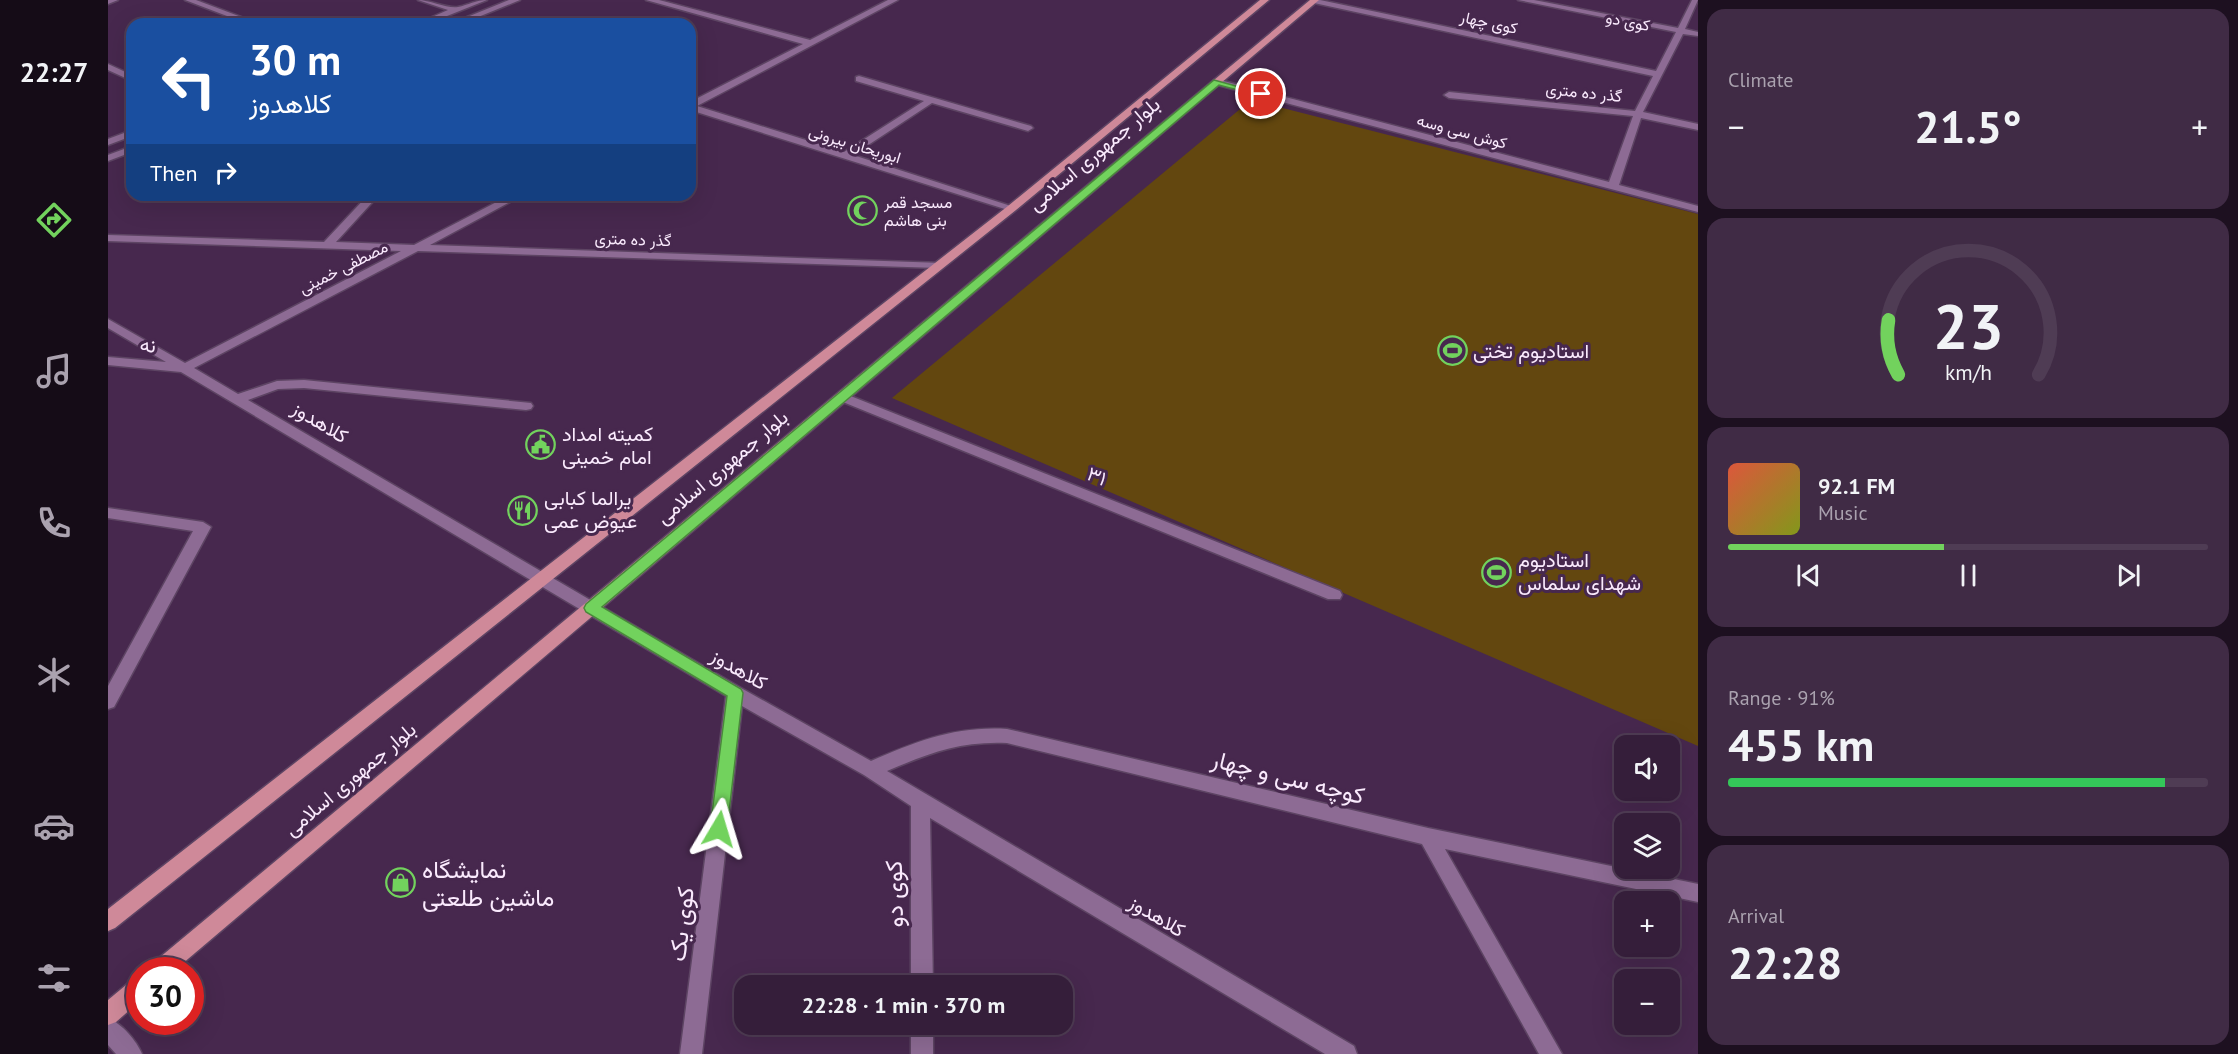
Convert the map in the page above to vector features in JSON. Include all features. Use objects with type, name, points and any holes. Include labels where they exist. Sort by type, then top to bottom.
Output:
[{"type":"main road","name":"بلوار جمهوری اسلامی","points":[[108,921],[1012,208],[1265,0]]},
{"type":"main road","name":"بلوار جمهوری اسلامی","points":[[175,957],[1315,0]]},
{"type":"main road","points":[[108,1014],[126,999]]},
{"type":"street","points":[[108,2],[114,0]]},
{"type":"street","points":[[189,0],[239,18]]},
{"type":"street","points":[[422,0],[455,10]]},
{"type":"street","points":[[436,18],[483,0]]},
{"type":"street","points":[[470,18],[516,0]]},
{"type":"street","points":[[650,0],[810,44]]},
{"type":"street","points":[[696,103],[894,0]]},
{"type":"street","name":"کوی چهار","points":[[1315,0],[1659,74]]},
{"type":"street","name":"کوی دو","points":[[1522,0],[1698,34]]},
{"type":"street","points":[[1696,0],[1638,114],[1698,127]]},
{"type":"street","points":[[108,68],[126,76]]},
{"type":"street","points":[[859,79],[1028,128]]},
{"type":"street","name":"کوش سی وسه","points":[[1217,82],[1698,209]]},
{"type":"street","name":"گذر ده متری","points":[[1449,95],[1638,114],[1612,186]]},
{"type":"street","points":[[845,156],[931,100]]},
{"type":"street","name":"ابوریحان بیرونی","points":[[696,108],[1012,208]]},
{"type":"street","points":[[108,135],[120,137]]},
{"type":"street","points":[[108,142],[126,135]]},
{"type":"street","points":[[108,158],[126,153]]},
{"type":"street","points":[[327,246],[368,201]]},
{"type":"street","name":"مصطفی خمینی","points":[[184,368],[506,201]]},
{"type":"street","name":"گذر ده متری","points":[[108,238],[938,265]]},
{"type":"street","name":"کلاهدوز","points":[[108,323],[735,693],[870,770],[920,802],[1346,1054]]},
{"type":"street","name":"نه","points":[[108,361],[184,368]]},
{"type":"street","points":[[236,399],[277,385],[304,384],[526,406]]},
{"type":"street","name":"۳۱","points":[[843,396],[1334,595]]},
{"type":"street","points":[[108,513],[203,527],[109,700]]},
{"type":"street","name":"کوی یک","points":[[691,1054],[735,693]]},
{"type":"street","name":"کوچه سی و چهار","points":[[870,770],[946,738],[979,733],[1007,735],[1428,837],[1698,893]]},
{"type":"street","name":"کوی دو","points":[[920,802],[922,975]]},
{"type":"street","points":[[1428,837],[1551,1054]]},
{"type":"street","points":[[108,1029],[131,1054]]},
{"type":"street","points":[[922,1035],[922,1054]]},
{"type":"shaded area","name":"استادیوم شهدای سلماس","points":[[1251,100],[1698,214],[1698,746],[1680,738],[1680,735],[1673,735],[892,398]]},
{"type":"place","name":"مسجد قمر بنی هاشم","points":[[863,211]]},
{"type":"place","name":"استادیوم تختی","points":[[1452,351]]},
{"type":"place","name":"کمیته امداد امام خمینی","points":[[541,445]]},
{"type":"place","name":"یرالما کبابی عیوض عمی","points":[[523,510]]},
{"type":"place","name":"استادیوم شهدای سلماس","points":[[1497,572]]},
{"type":"place","name":"نمایشگاه ماشین طلعتی","points":[[401,883]]},
{"type":"route","points":[[719,829],[735,693],[591,608],[1217,82],[1261,94]]}]
